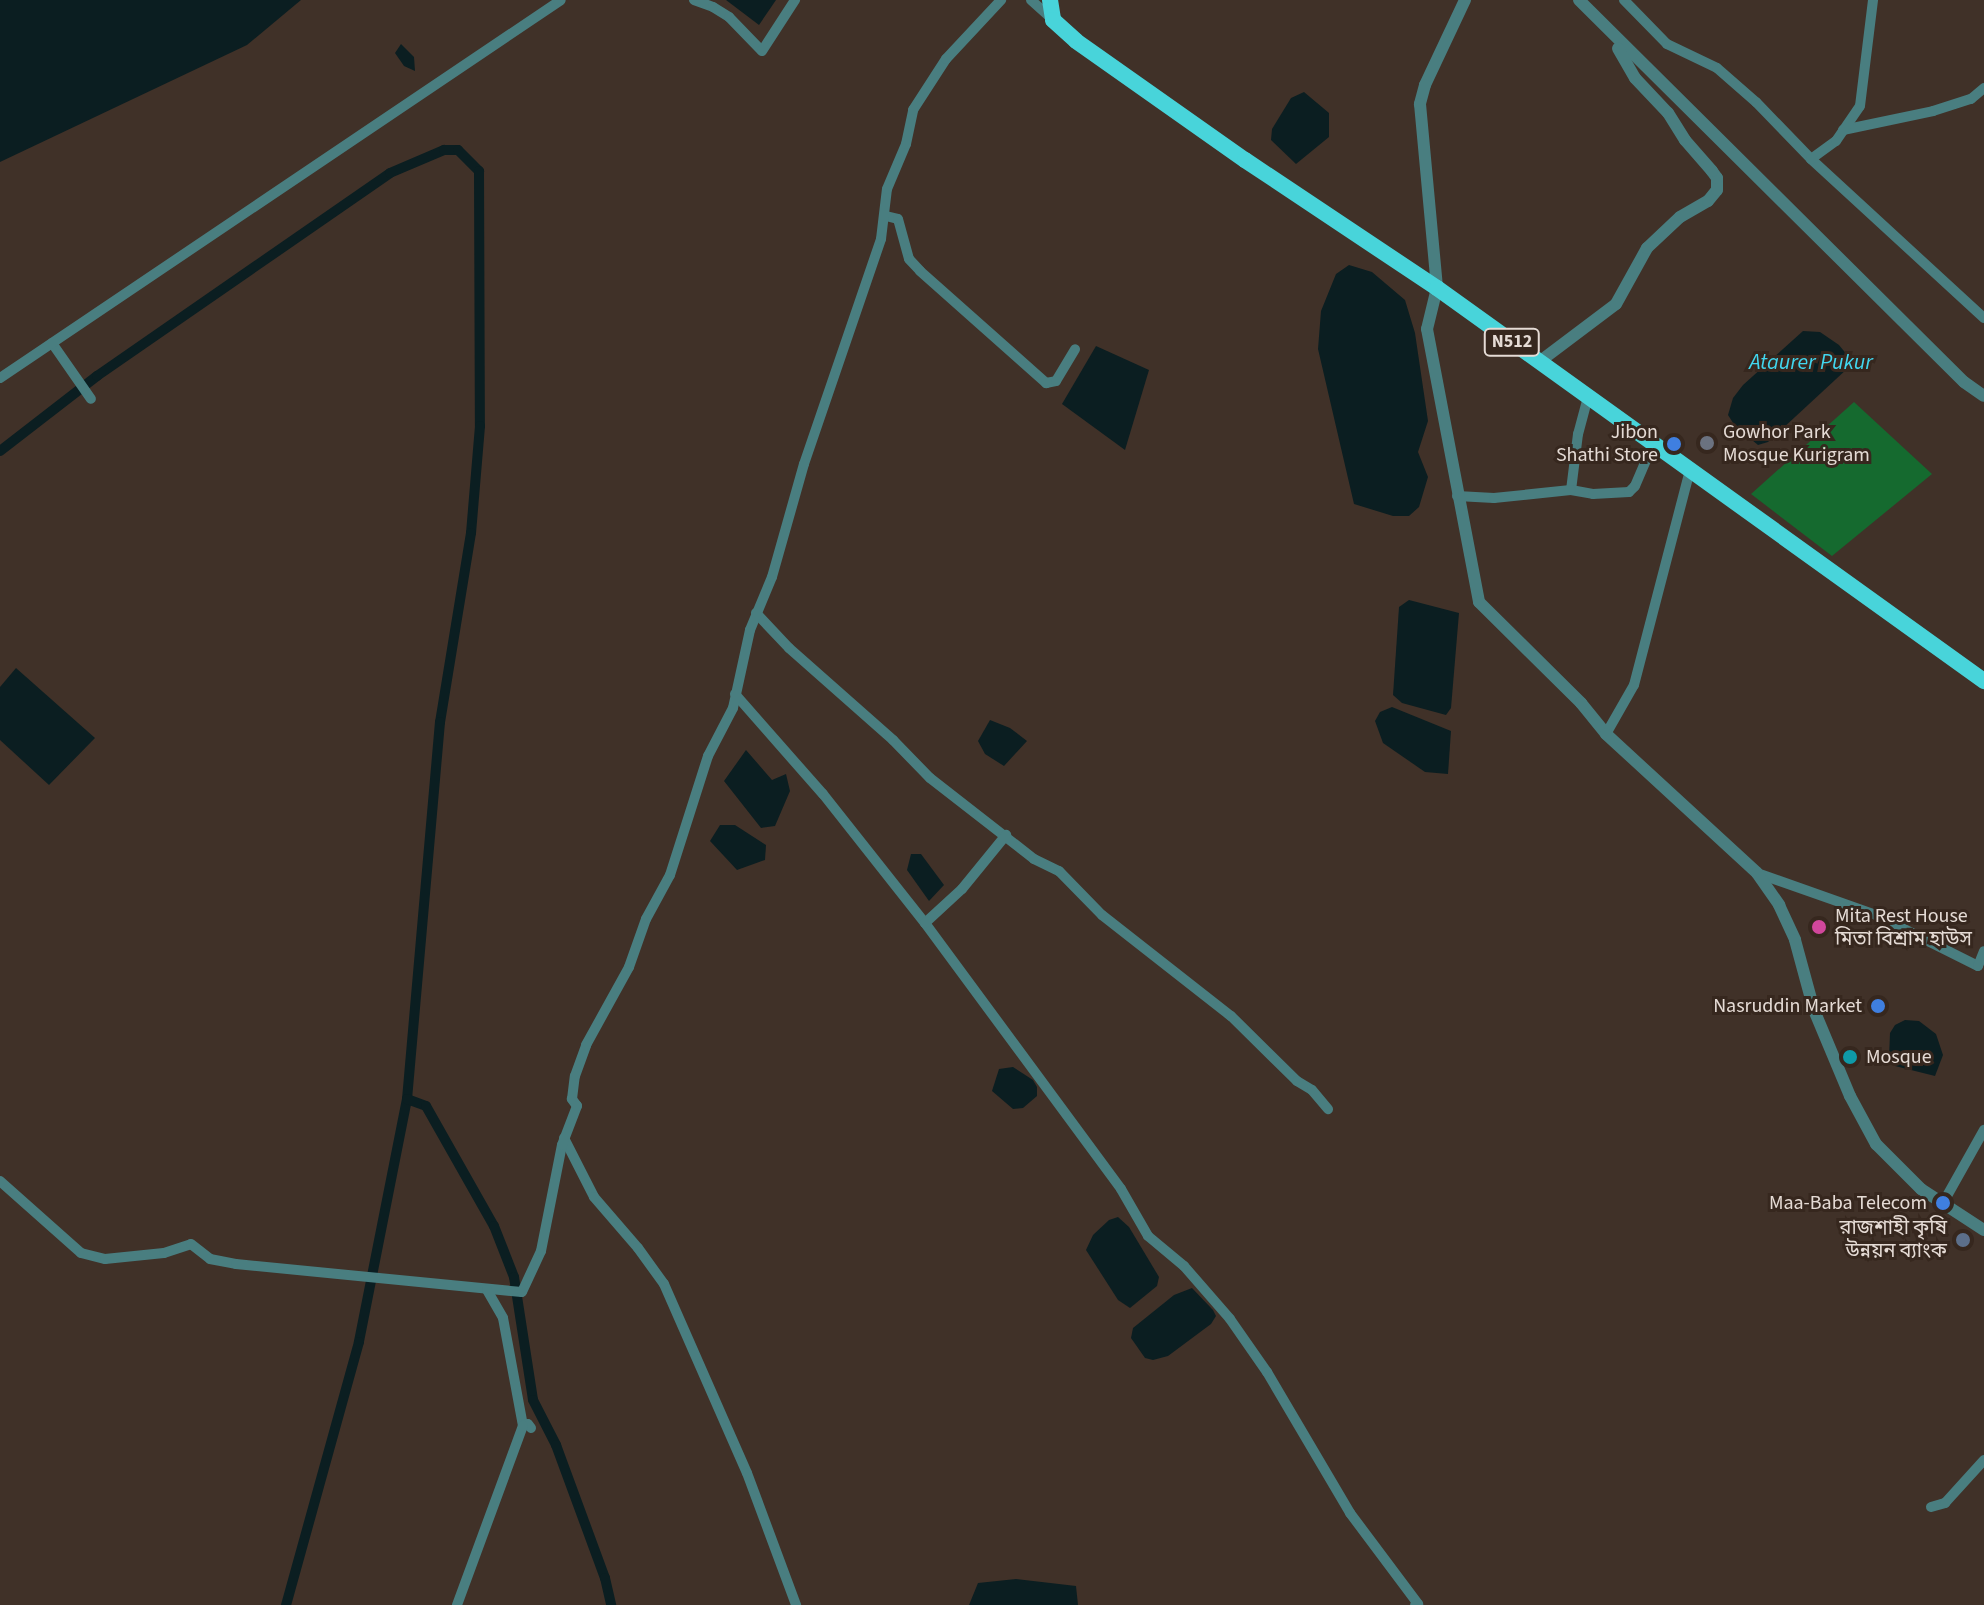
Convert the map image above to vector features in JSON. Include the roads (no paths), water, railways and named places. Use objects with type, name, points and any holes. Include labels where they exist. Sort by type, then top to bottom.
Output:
[{"type":"highway","points":[[1050,0],[1053,20]]},
{"type":"highway","name":"N512","points":[[1053,20],[1076,41],[1245,160],[1437,288],[1984,681]]},
{"type":"street","points":[[0,378],[561,0]]},
{"type":"street","points":[[694,0],[729,17],[762,51],[795,0]]},
{"type":"street","points":[[0,1181],[81,1253],[93,1256],[138,1258],[191,1244],[210,1259],[236,1264],[522,1292],[541,1251],[564,1138],[577,1106],[572,1099],[573,1082],[586,1045],[629,967],[646,919],[670,875],[708,756],[733,708],[756,613],[772,577],[804,464],[869,275],[886,216],[887,189],[906,144],[913,110],[946,59],[1001,0]]},
{"type":"street","points":[[1031,0],[1053,20]]},
{"type":"street","points":[[1465,0],[1425,85],[1420,104],[1437,288],[1427,329],[1479,602],[1581,703],[1606,734],[1757,873],[1779,905],[1795,940],[1814,1010],[1850,1096],[1876,1144],[1921,1189],[1984,1230]]},
{"type":"street","points":[[1579,0],[1964,382],[1984,396]]},
{"type":"street","points":[[1624,0],[1667,44],[1717,68],[1984,318]]},
{"type":"street","points":[[1811,159],[1836,141],[1860,106],[1873,0]]},
{"type":"street","points":[[1539,362],[1616,304],[1647,248],[1680,217],[1708,201],[1717,190],[1717,178],[1685,140],[1668,113],[1635,78],[1610,33]]},
{"type":"street","points":[[1843,130],[1933,111],[1971,99],[1984,88]]},
{"type":"street","points":[[886,216],[898,219],[909,259],[920,271],[1046,383],[1056,381],[1075,349]]},
{"type":"street","points":[[52,343],[91,399]]},
{"type":"street","points":[[1571,490],[1578,434],[1588,397]]},
{"type":"street","points":[[1457,496],[1494,498],[1571,490],[1629,492],[1635,486],[1653,444]]},
{"type":"street","points":[[1606,734],[1634,685],[1690,470]]},
{"type":"street","points":[[756,613],[789,648],[893,740],[930,778],[1034,859],[1059,871],[1111,922],[1231,1016],[1297,1081],[1312,1090],[1328,1109]]},
{"type":"street","points":[[735,694],[823,794],[925,923],[1121,1189],[1148,1236],[1184,1266],[1230,1319],[1267,1372],[1350,1513],[1418,1604],[1415,1605]]},
{"type":"street","points":[[925,923],[962,889],[1006,835]]},
{"type":"street","points":[[1757,873],[1876,915],[1981,967],[1984,951]]},
{"type":"street","points":[[1943,1203],[1984,1130]]},
{"type":"street","points":[[564,1138],[594,1197],[664,1284],[747,1473],[796,1605]]},
{"type":"street","points":[[457,1605],[527,1427],[503,1318],[487,1290]]},
{"type":"street","points":[[1931,1507],[1945,1503],[1984,1460]]},
{"type":"water","points":[[0,0],[301,0],[247,45],[0,162]]},
{"type":"water","points":[[726,0],[776,0],[759,25]]},
{"type":"water","points":[[401,44],[414,57],[415,71],[404,66],[395,53]]},
{"type":"water","points":[[1304,92],[1329,113],[1329,137],[1296,164],[1271,140],[1272,129],[1291,98]]},
{"type":"water","points":[[1349,265],[1372,272],[1405,300],[1415,333],[1428,421],[1418,452],[1428,477],[1419,507],[1409,516],[1393,516],[1354,504],[1318,349],[1321,311],[1336,274]]},
{"type":"water","name":"Ataurer Pukur","points":[[1803,331],[1820,332],[1839,345],[1848,356],[1848,368],[1768,442],[1758,445],[1735,426],[1728,415],[1733,398],[1743,385]]},
{"type":"water","points":[[1096,346],[1149,370],[1125,450],[1062,404]]},
{"type":"water","points":[[1409,600],[1459,613],[1451,708],[1446,715],[1402,703],[1393,695],[1399,607]]},
{"type":"water","points":[[16,668],[95,738],[49,785],[0,740],[0,687]]},
{"type":"water","points":[[1392,707],[1451,731],[1448,774],[1425,772],[1383,743],[1375,721],[1380,712]]},
{"type":"water","points":[[990,720],[1010,728],[1027,741],[1004,766],[985,754],[978,741]]},
{"type":"water","points":[[746,750],[772,780],[786,774],[790,791],[775,826],[761,828],[724,781]]},
{"type":"water","points":[[720,825],[735,825],[766,845],[765,860],[737,870],[710,841]]},
{"type":"water","points":[[911,854],[921,854],[944,885],[929,901],[907,870]]},
{"type":"water","points":[[1905,1020],[1919,1021],[1936,1034],[1943,1055],[1935,1076],[1895,1066],[1889,1058],[1890,1033],[1895,1025]]},
{"type":"water","points":[[1013,1067],[1033,1080],[1037,1087],[1037,1096],[1023,1108],[1013,1109],[992,1091],[999,1069]]},
{"type":"water","points":[[1118,1217],[1129,1227],[1159,1277],[1157,1286],[1130,1308],[1118,1300],[1086,1250],[1093,1235],[1109,1220]]},
{"type":"water","points":[[1192,1288],[1213,1310],[1216,1316],[1211,1324],[1168,1356],[1153,1360],[1145,1358],[1131,1338],[1133,1328],[1174,1295]]},
{"type":"water","points":[[1016,1579],[1076,1586],[1078,1605],[969,1605],[978,1583]]},
{"type":"waterway","points":[[0,451],[97,376],[390,173],[444,150],[458,150],[479,171],[480,426],[471,533],[440,722],[407,1099],[359,1342],[286,1605]]},
{"type":"waterway","points":[[407,1099],[426,1106],[494,1226],[514,1277],[533,1400],[556,1445],[605,1578],[611,1605]]},
{"type":"place","name":"Gowhor Park Mosque Kurigram","points":[[1707,443]]},
{"type":"place","name":"Jibon Shathi Store","points":[[1674,444]]},
{"type":"place","name":"Mita Rest House মিতা বিশ্রাম হাউস","points":[[1819,927]]},
{"type":"place","name":"Nasruddin Market","points":[[1878,1006]]},
{"type":"place","name":"Mosque","points":[[1850,1057]]},
{"type":"place","name":"Maa-Baba Telecom","points":[[1943,1203]]},
{"type":"place","name":"রাজশাহী কৃষি উন্নয়ন ব্যাংক","points":[[1963,1240]]}]
